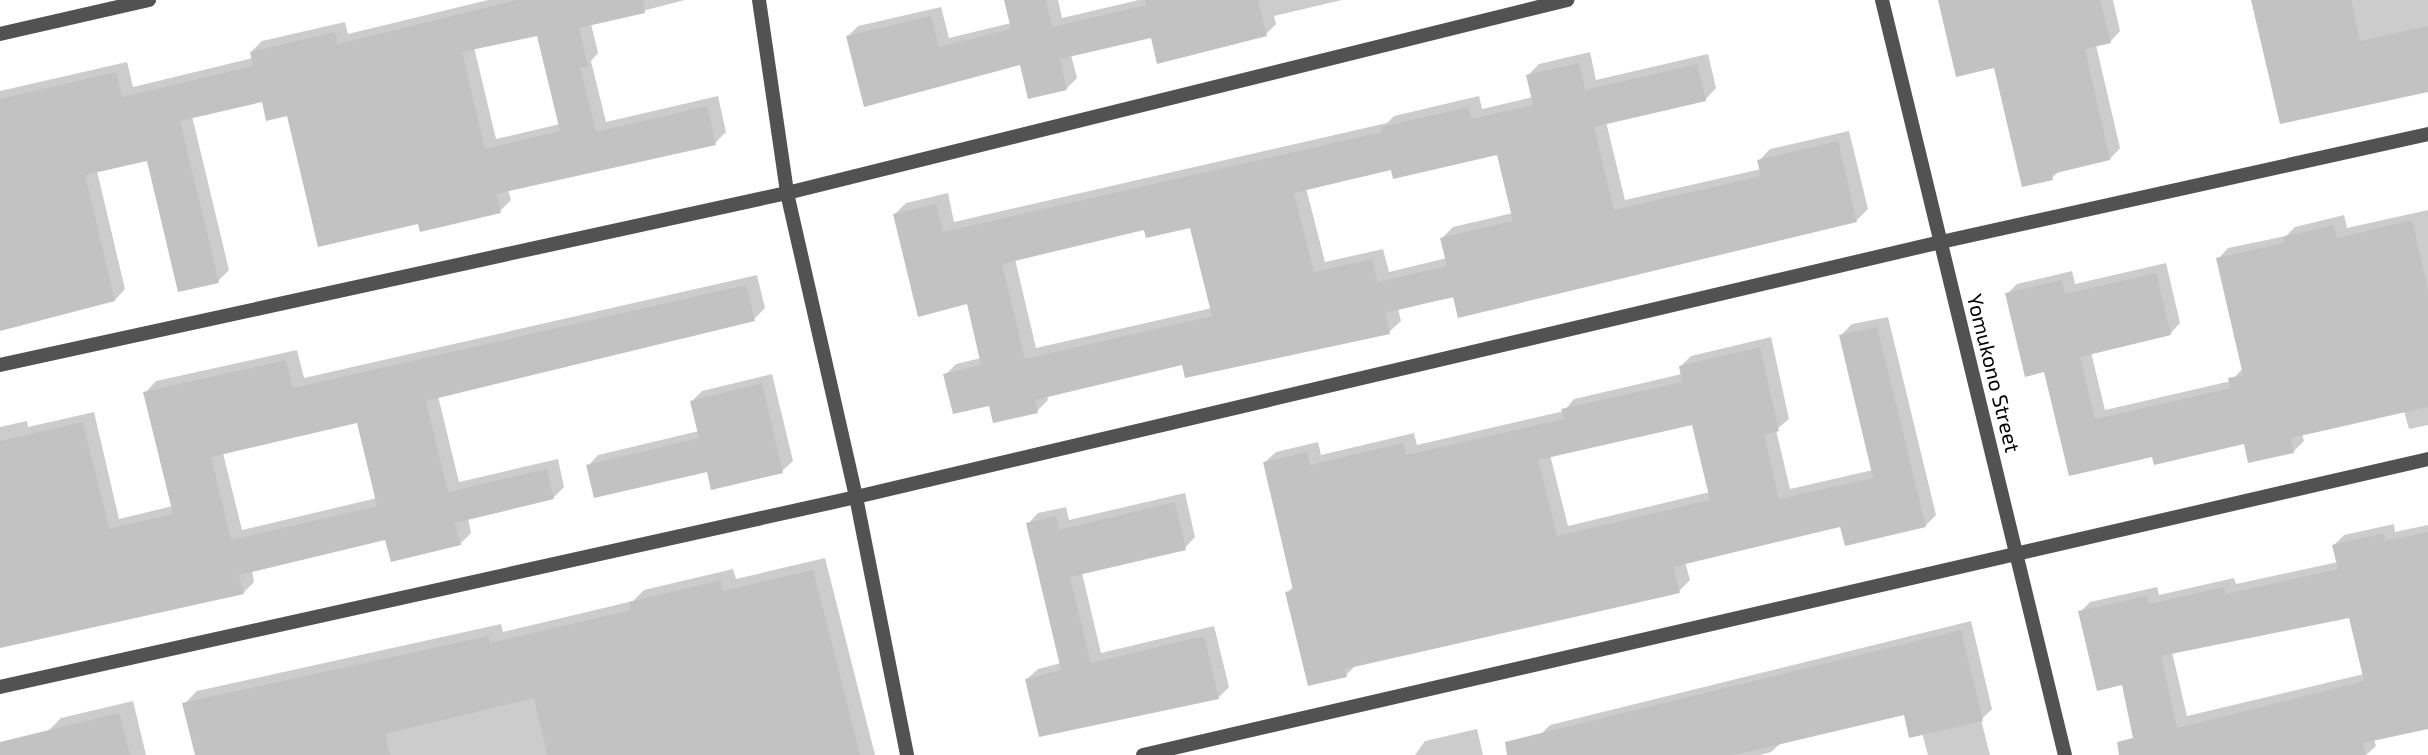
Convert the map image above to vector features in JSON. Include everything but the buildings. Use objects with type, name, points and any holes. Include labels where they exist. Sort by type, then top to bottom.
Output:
[{"type":"street","points":[[0,34],[149,0]]},
{"type":"street","points":[[759,0],[787,193],[856,497],[907,755]]},
{"type":"street","points":[[0,365],[787,193],[1567,0]]},
{"type":"street","name":"Yomukono Street","points":[[1882,0],[2064,755]]},
{"type":"street","points":[[0,687],[856,497],[1941,242],[2428,134]]},
{"type":"street","points":[[1143,755],[2015,551],[2428,459]]}]
